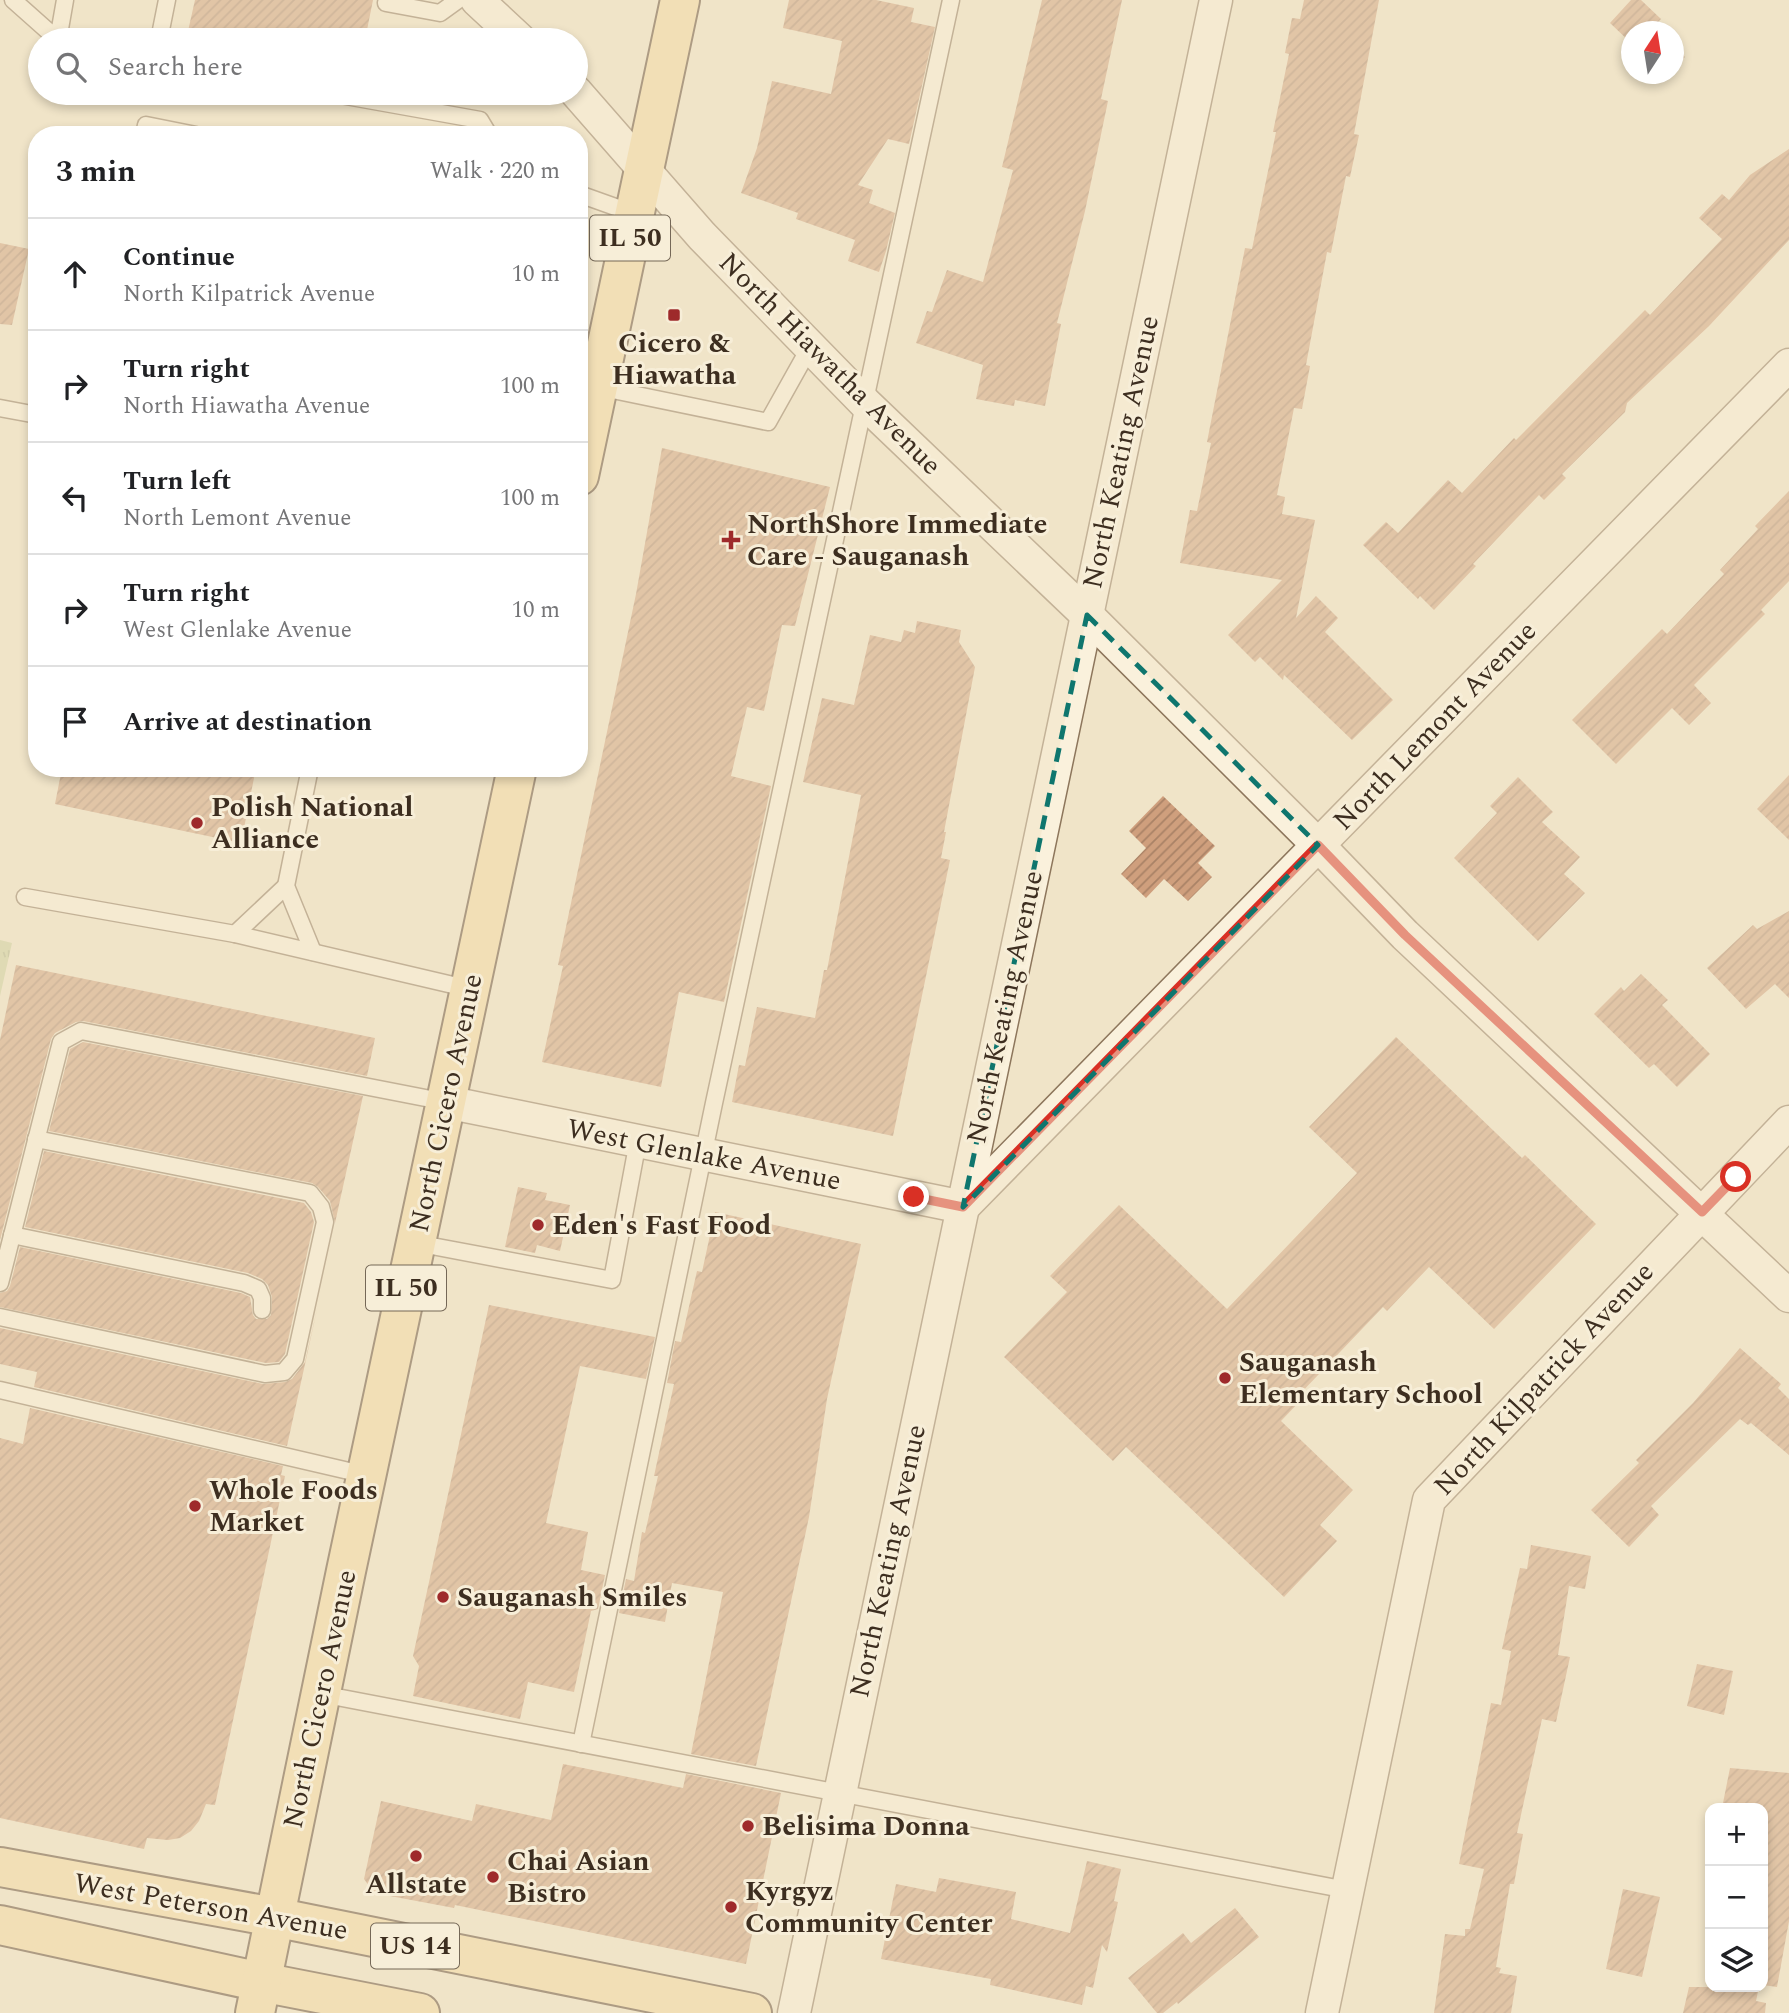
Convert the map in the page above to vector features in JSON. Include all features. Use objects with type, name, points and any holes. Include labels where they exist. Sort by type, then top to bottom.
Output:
[{"type":"main road","name":"IL 50","points":[[588,428],[680,0]]},
{"type":"main road","name":"North Cicero Avenue","points":[[258,1997],[515,777]]},
{"type":"main road","name":"West Peterson Avenue","points":[[0,1867],[274,1917],[752,2013]]},
{"type":"main road","name":"West Peterson Avenue","points":[[0,1925],[258,1997],[420,2013]]},
{"type":"street","points":[[477,0],[507,28]]},
{"type":"street","name":"North Keating Avenue","points":[[794,2013],[1216,0]]},
{"type":"street","name":"North Hiawatha Avenue","points":[[588,105],[702,236],[865,403],[1087,615],[1405,935],[1789,1296]]},
{"type":"street","name":"North Lemont Avenue","points":[[963,1207],[1789,365]]},
{"type":"street","name":"West Glenlake Avenue","points":[[446,1102],[963,1207]]},
{"type":"street","name":"North Kilpatrick Avenue","points":[[1322,2013],[1429,1500],[1789,1122]]},
{"type":"lane","points":[[13,0],[44,28]]},
{"type":"lane","points":[[60,28],[65,0]]},
{"type":"lane","points":[[161,28],[167,0]]},
{"type":"lane","points":[[386,3],[440,13],[458,0]]},
{"type":"lane","points":[[581,1744],[703,1154],[951,0]]},
{"type":"lane","points":[[396,105],[480,120],[484,126]]},
{"type":"lane","points":[[588,197],[635,214]]},
{"type":"lane","points":[[598,387],[768,422],[810,347]]},
{"type":"lane","points":[[0,408],[28,413]]},
{"type":"lane","points":[[308,777],[286,886],[313,952]]},
{"type":"lane","points":[[235,934],[286,886]]},
{"type":"lane","points":[[25,897],[235,934],[470,989]]},
{"type":"lane","points":[[0,1283],[61,1042],[81,1031],[446,1102]]},
{"type":"lane","points":[[0,1317],[265,1374],[284,1372],[295,1359],[325,1222],[321,1207],[310,1193],[36,1139]]},
{"type":"lane","points":[[416,1243],[612,1280],[638,1141]]},
{"type":"lane","points":[[12,1236],[244,1283],[258,1289],[262,1298],[262,1310]]},
{"type":"lane","points":[[0,1390],[366,1475]]},
{"type":"lane","points":[[321,1694],[1347,1890]]},
{"type":"highlighted area","points":[[1087,615],[1318,845],[963,1207]]},
{"type":"green space","points":[[0,940],[12,943],[0,996]]},
{"type":"building","points":[[195,0],[373,0],[367,28],[189,28]]},
{"type":"building","points":[[789,0],[876,0],[914,8],[911,22],[935,27],[909,144],[888,139],[858,185],[873,190],[869,203],[895,213],[879,272],[848,261],[855,240],[796,219],[798,213],[741,193],[757,148],[772,81],[831,94],[842,41],[783,28]]},
{"type":"building","points":[[1042,0],[1122,0],[1101,99],[1108,101],[1085,211],[1057,323],[1061,324],[1045,406],[1015,400],[1014,406],[976,399],[983,365],[916,343],[927,311],[932,312],[947,270],[983,282],[1013,170],[1002,167]]},
{"type":"building","points":[[1304,0],[1379,0],[1354,134],[1359,135],[1350,177],[1346,176],[1331,253],[1327,252],[1306,365],[1310,366],[1302,409],[1294,408],[1277,495],[1285,497],[1282,514],[1315,520],[1296,618],[1316,596],[1338,618],[1325,632],[1393,700],[1352,740],[1284,675],[1283,680],[1260,657],[1255,662],[1228,635],[1282,580],[1180,563],[1190,510],[1197,511],[1211,443],[1207,442],[1245,248],[1252,249],[1276,132],[1273,132],[1289,54],[1285,53],[1292,18],[1300,19]]},
{"type":"building","points":[[1631,0],[1641,0],[1661,19],[1621,21],[1621,34],[1610,23]]},
{"type":"building","points":[[1789,149],[1789,240],[1709,326],[1627,403],[1625,412],[1562,474],[1566,478],[1544,500],[1539,495],[1473,564],[1476,566],[1434,610],[1420,596],[1418,599],[1363,545],[1386,522],[1398,533],[1448,480],[1462,493],[1514,438],[1516,440],[1645,310],[1650,315],[1722,239],[1699,218],[1722,194],[1729,200],[1750,175]]},
{"type":"building","points":[[0,243],[28,249],[28,253],[12,325],[0,324]]},
{"type":"building","points":[[662,448],[830,487],[795,626],[782,625],[764,711],[747,707],[731,776],[771,786],[724,1002],[679,992],[661,1087],[542,1062],[563,966],[558,965],[636,594]]},
{"type":"building","points":[[1789,491],[1789,581],[1761,610],[1765,614],[1694,685],[1711,703],[1689,725],[1672,708],[1616,764],[1572,720],[1662,629],[1667,634],[1724,574],[1720,570],[1758,529],[1755,526]]},
{"type":"building","points":[[917,621],[961,630],[959,642],[975,667],[944,832],[941,858],[950,860],[893,1136],[732,1102],[739,1065],[745,1066],[757,1007],[815,1018],[824,970],[827,970],[861,795],[803,782],[822,698],[854,705],[870,635],[901,642],[904,630],[915,633]]},
{"type":"building","points":[[1789,775],[1789,840],[1757,809]]},
{"type":"building","name":"Polish National Alliance","points":[[60,777],[254,777],[241,843],[55,804]]},
{"type":"building","points":[[1518,777],[1553,812],[1542,822],[1580,857],[1564,874],[1585,893],[1538,941],[1454,858],[1497,813],[1490,806]]},
{"type":"building","points":[[1163,796],[1215,846],[1198,863],[1212,877],[1188,901],[1164,879],[1146,898],[1121,874],[1146,848],[1129,831]]},
{"type":"building","points":[[1789,911],[1789,998],[1775,984],[1746,1009],[1707,968],[1753,925],[1757,929]]},
{"type":"building","points":[[16,965],[375,1038],[367,1076],[83,1021],[76,1022],[55,1033],[51,1039],[0,1240],[0,1040]]},
{"type":"building","points":[[1641,974],[1668,1000],[1662,1005],[1710,1054],[1677,1087],[1654,1064],[1649,1068],[1594,1014],[1621,987],[1624,991]]},
{"type":"building","name":"Sauganash Elementary School","points":[[1396,1037],[1522,1158],[1525,1155],[1596,1224],[1494,1329],[1429,1267],[1387,1311],[1383,1307],[1298,1396],[1302,1399],[1281,1421],[1353,1490],[1320,1525],[1337,1541],[1284,1597],[1126,1447],[1113,1461],[1004,1357],[1067,1292],[1050,1276],[1119,1205],[1227,1309],[1357,1173],[1309,1127]]},
{"type":"building","points":[[83,1042],[363,1096],[335,1223],[330,1201],[312,1183],[49,1131],[70,1049]]},
{"type":"building","points":[[44,1151],[304,1203],[314,1222],[285,1354],[279,1362],[266,1363],[0,1307],[0,1293],[7,1291],[10,1286],[20,1247],[241,1293],[250,1297],[256,1319],[267,1319],[271,1315],[272,1297],[268,1285],[248,1273],[25,1227]]},
{"type":"building","name":"Eden's Fast Food","points":[[518,1187],[547,1193],[545,1200],[570,1205],[560,1251],[537,1245],[535,1253],[505,1247]]},
{"type":"building","points":[[715,1212],[861,1244],[827,1399],[809,1517],[756,1766],[691,1754],[723,1592],[672,1583],[665,1622],[619,1613],[626,1579],[634,1581],[642,1532],[645,1533],[658,1476],[654,1476],[674,1384],[667,1383],[675,1341],[681,1342],[697,1271],[702,1272]]},
{"type":"building","points":[[318,1305],[287,1446],[34,1387],[37,1372],[0,1364],[0,1328],[263,1384],[285,1382],[292,1379],[305,1362]]},
{"type":"building","points":[[489,1305],[655,1337],[646,1379],[580,1366],[546,1523],[588,1532],[581,1570],[605,1575],[598,1609],[591,1611],[574,1692],[528,1682],[520,1719],[413,1696],[419,1666],[413,1656]]},
{"type":"building","points":[[1740,1348],[1781,1384],[1778,1388],[1789,1399],[1789,1455],[1751,1423],[1748,1425],[1740,1419],[1651,1506],[1659,1515],[1629,1547],[1591,1510],[1639,1463],[1636,1460],[1693,1403]]},
{"type":"building","points":[[30,1408],[283,1466],[281,1475],[285,1476],[215,1805],[206,1804],[199,1821],[191,1831],[180,1838],[147,1838],[144,1849],[0,1818],[0,1438],[23,1444]]},
{"type":"building","points":[[1531,1545],[1591,1556],[1585,1589],[1569,1586],[1558,1655],[1570,1657],[1556,1722],[1542,1719],[1517,1833],[1523,1834],[1514,1884],[1510,1884],[1496,1967],[1501,1968],[1499,1973],[1517,1976],[1511,2013],[1434,2013],[1445,1934],[1465,1936],[1465,1929],[1470,1929],[1484,1869],[1459,1864],[1491,1703],[1501,1705],[1511,1651],[1502,1649],[1520,1568],[1527,1569]]},
{"type":"building","points":[[1697,1664],[1733,1671],[1724,1715],[1687,1706]]},
{"type":"building","points":[[563,1764],[683,1788],[686,1774],[781,1793],[746,1964],[455,1905],[454,1908],[374,1893],[364,1879],[381,1801],[472,1821],[476,1804],[551,1820]]},
{"type":"building","points":[[1730,1768],[1789,1773],[1789,1921],[1777,1987],[1768,1986],[1768,1803],[1723,1803]]},
{"type":"building","points":[[1087,1861],[1121,1869],[1114,1901],[1118,1902],[1107,1952],[1102,1945],[1093,1988],[1086,1986],[1082,2005],[990,1985],[991,1979],[881,1959],[896,1884],[936,1892],[939,1878],[1016,1892],[1011,1919],[1070,1933]]},
{"type":"building","points":[[1623,1889],[1660,1897],[1642,1977],[1606,1969]]},
{"type":"building","points":[[1235,1908],[1259,1937],[1178,2004],[1177,2002],[1163,2013],[1157,2013],[1128,1978],[1183,1933],[1191,1943]]},
{"type":"building","points":[[1689,1987],[1705,1987],[1705,1992],[1758,1992],[1756,2001],[1766,2003],[1765,2013],[1683,2013]]},
{"type":"place","name":"Cicero & Hiawatha","points":[[674,315]]},
{"type":"place","name":"NorthShore Immediate Care - Sauganash","points":[[731,540]]},
{"type":"place","name":"Polish National Alliance","points":[[197,823]]},
{"type":"place","name":"Eden's Fast Food","points":[[538,1225]]},
{"type":"place","name":"Sauganash Elementary School","points":[[1225,1378]]},
{"type":"place","name":"Whole Foods Market","points":[[195,1506]]},
{"type":"place","name":"Sauganash Smiles","points":[[443,1597]]},
{"type":"place","name":"Belisima Donna","points":[[748,1826]]},
{"type":"place","name":"Allstate","points":[[416,1856]]},
{"type":"place","name":"Chai Asian Bistro","points":[[493,1877]]},
{"type":"place","name":"Kyrgyz Community Center","points":[[731,1907]]},
{"type":"route","points":[[914,1197],[963,1207],[1318,845],[1405,935],[1702,1212],[1736,1177]]}]
